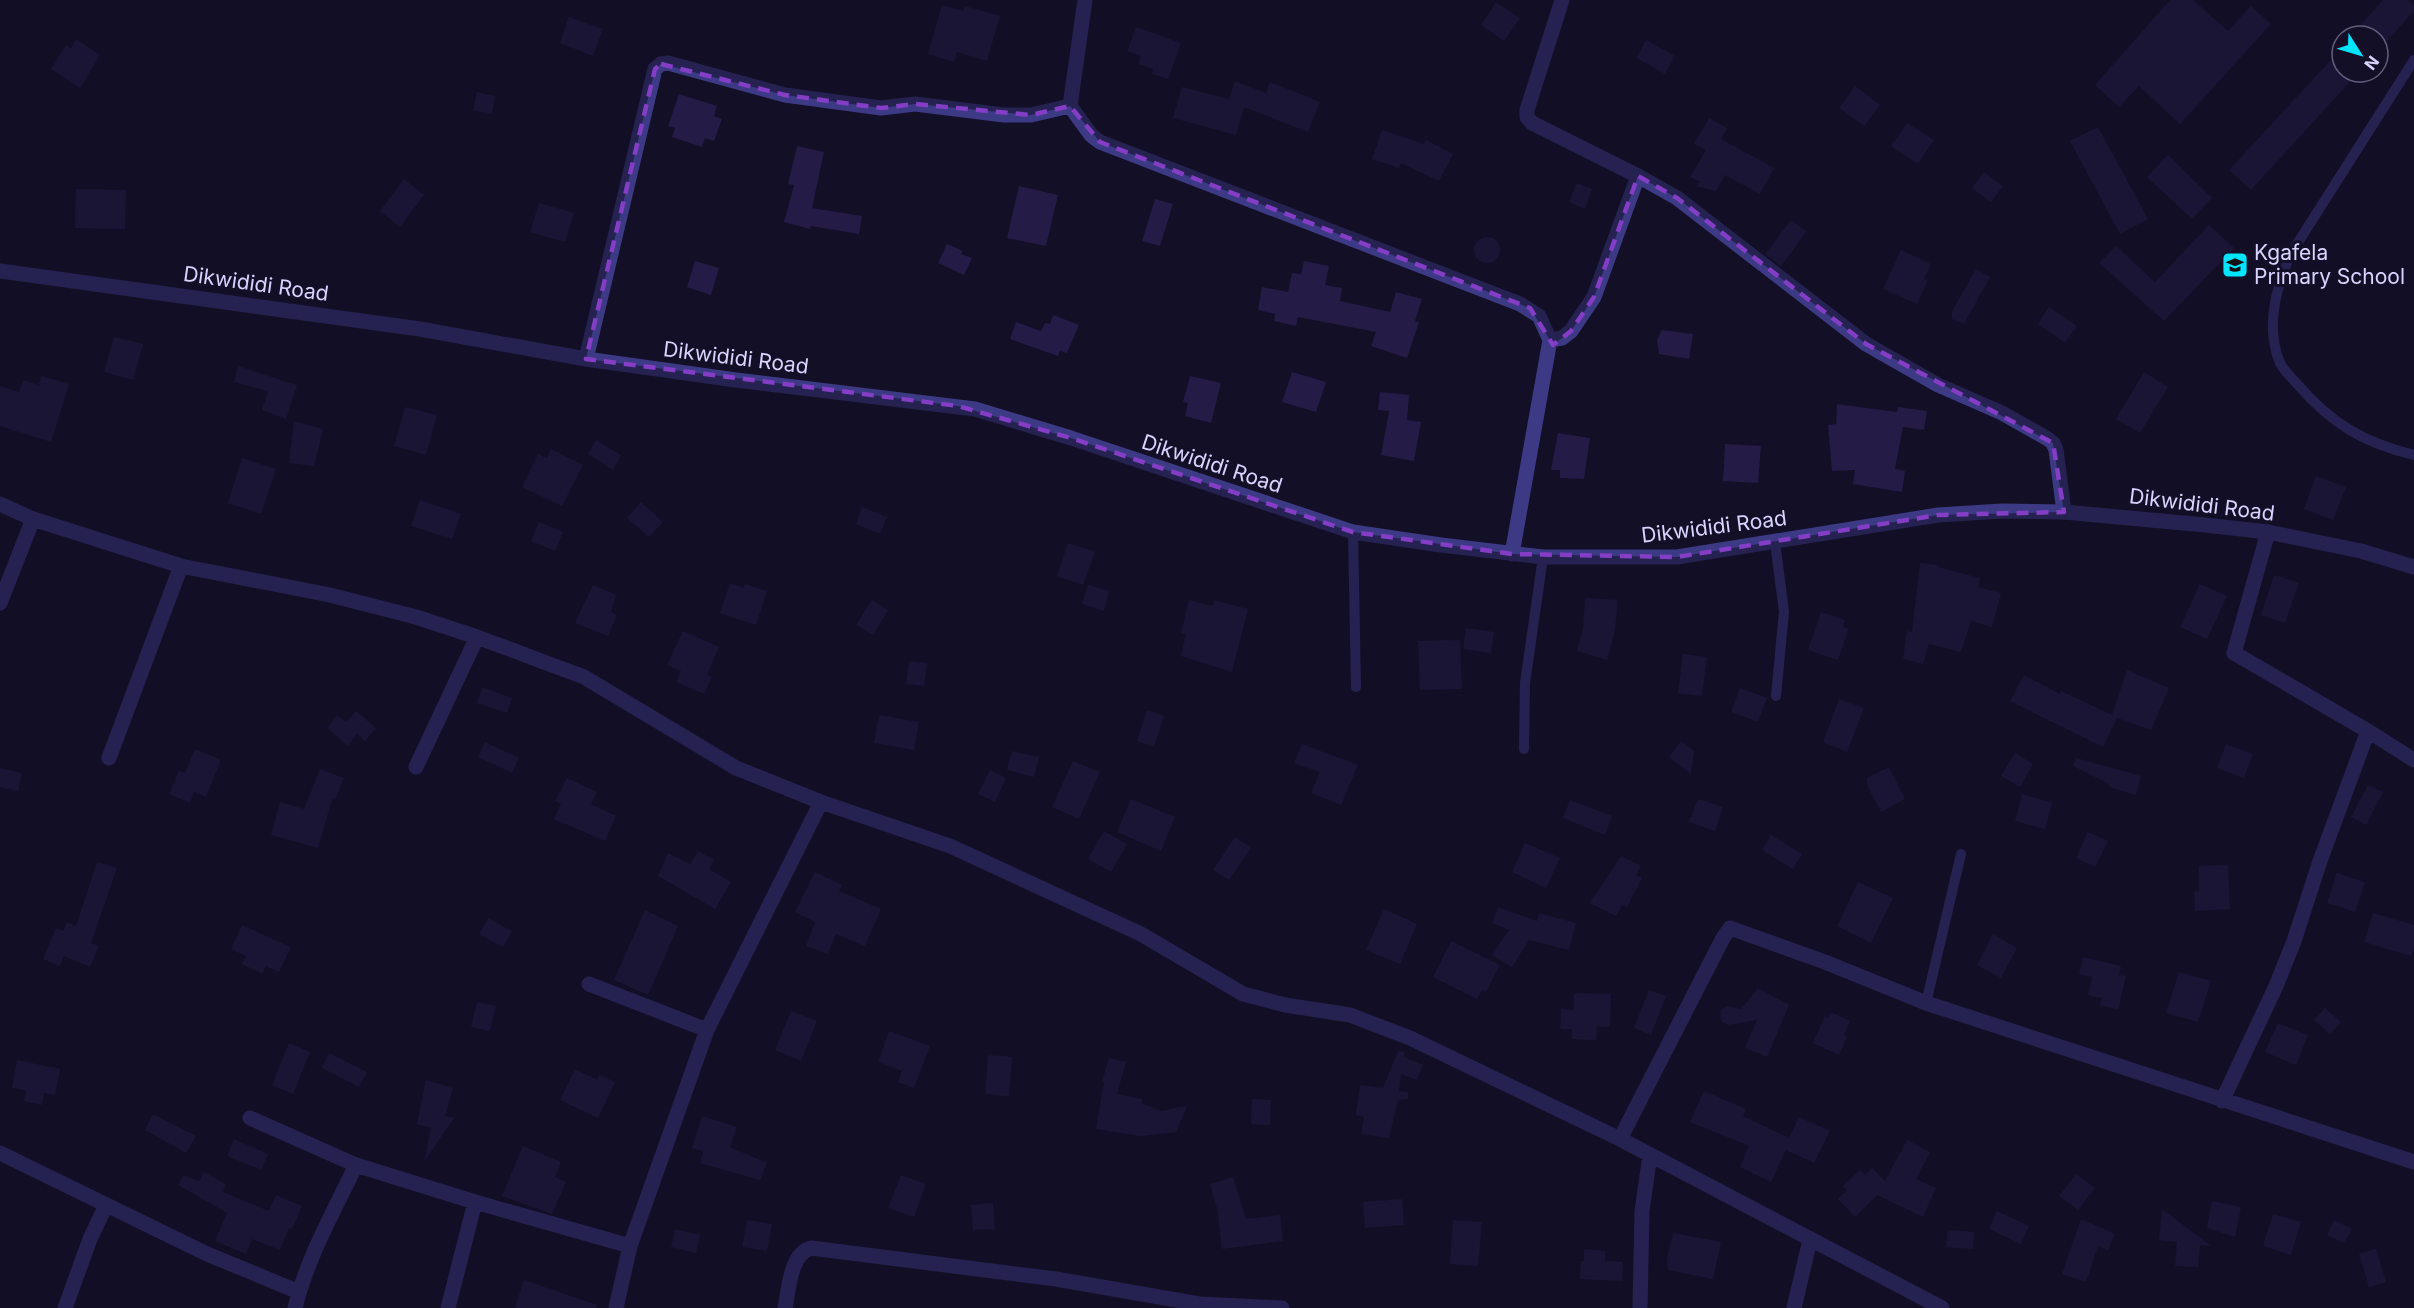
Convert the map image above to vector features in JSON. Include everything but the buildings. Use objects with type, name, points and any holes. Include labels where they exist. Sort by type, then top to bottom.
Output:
[{"type":"street","points":[[1084,0],[1070,106],[1091,135],[1100,142],[1530,308],[1539,316],[1551,340],[1512,554]]},
{"type":"street","points":[[1562,0],[1527,110],[1527,117],[1532,123],[1677,198],[1866,344],[1938,385],[2002,413],[2053,443],[2064,512]]},
{"type":"street","points":[[586,359],[655,69],[661,64],[668,63],[785,95],[881,108],[915,104],[1031,116],[1070,106]]},
{"type":"street","points":[[1551,340],[1562,338],[1571,331],[1594,297],[1638,176]]},
{"type":"street","name":"Dikwididi Road","points":[[0,272],[420,329],[586,359],[975,409],[1071,438],[1353,532],[1512,554],[1543,557],[1677,557],[1938,515],[2064,512],[2268,532],[2361,551],[2414,567]]},
{"type":"street","points":[[0,504],[33,519],[181,566],[330,595],[416,617],[584,677],[735,768],[821,802],[950,846],[1141,934],[1243,994],[1285,1005],[1350,1015],[1410,1038],[1620,1139],[1942,1308]]},
{"type":"street","points":[[0,603],[33,519]]},
{"type":"street","points":[[2268,532],[2234,653],[2368,730],[2414,760]]},
{"type":"street","points":[[109,758],[181,566]]},
{"type":"street","points":[[416,767],[477,637]]},
{"type":"street","points":[[2222,1101],[2276,986],[2294,941],[2320,861],[2368,730]]},
{"type":"street","points":[[616,1308],[630,1246],[707,1030],[821,802]]},
{"type":"street","points":[[1620,1139],[1717,948],[1730,928],[1825,962],[1926,1003],[2414,1162]]},
{"type":"street","points":[[589,984],[707,1030]]},
{"type":"street","points":[[250,1118],[356,1165],[630,1246]]},
{"type":"street","points":[[0,1153],[207,1254],[299,1292]]},
{"type":"street","points":[[1640,1308],[1642,1211],[1650,1155]]},
{"type":"street","points":[[295,1308],[299,1292],[326,1226],[356,1165]]},
{"type":"street","points":[[448,1308],[475,1202]]},
{"type":"street","points":[[65,1308],[90,1239],[106,1205]]},
{"type":"street","points":[[1794,1308],[1810,1240]]},
{"type":"street","points":[[785,1308],[796,1258],[803,1250],[811,1248],[1056,1279],[1199,1306],[1282,1308]]},
{"type":"lane","points":[[2414,60],[2290,255],[2278,283],[2273,316],[2275,343],[2281,365],[2317,407],[2353,434],[2384,448],[2414,455]]},
{"type":"lane","points":[[1353,532],[1356,687]]},
{"type":"lane","points":[[1775,542],[1784,612],[1776,696]]},
{"type":"lane","points":[[1524,749],[1525,683],[1543,557]]},
{"type":"lane","points":[[1926,1003],[1961,854]]},
{"type":"highlighted area","points":[[661,64],[785,95],[881,108],[915,104],[1031,115],[1070,106],[1100,142],[1530,308],[1553,345],[1571,331],[1594,297],[1638,176],[1677,198],[1866,344],[2053,443],[2064,512],[1938,515],[1677,557],[1512,554],[1353,532],[1071,438],[958,406],[586,359],[655,69]]},
{"type":"place","name":"Kgafela Primary School","points":[[2235,265]]}]
